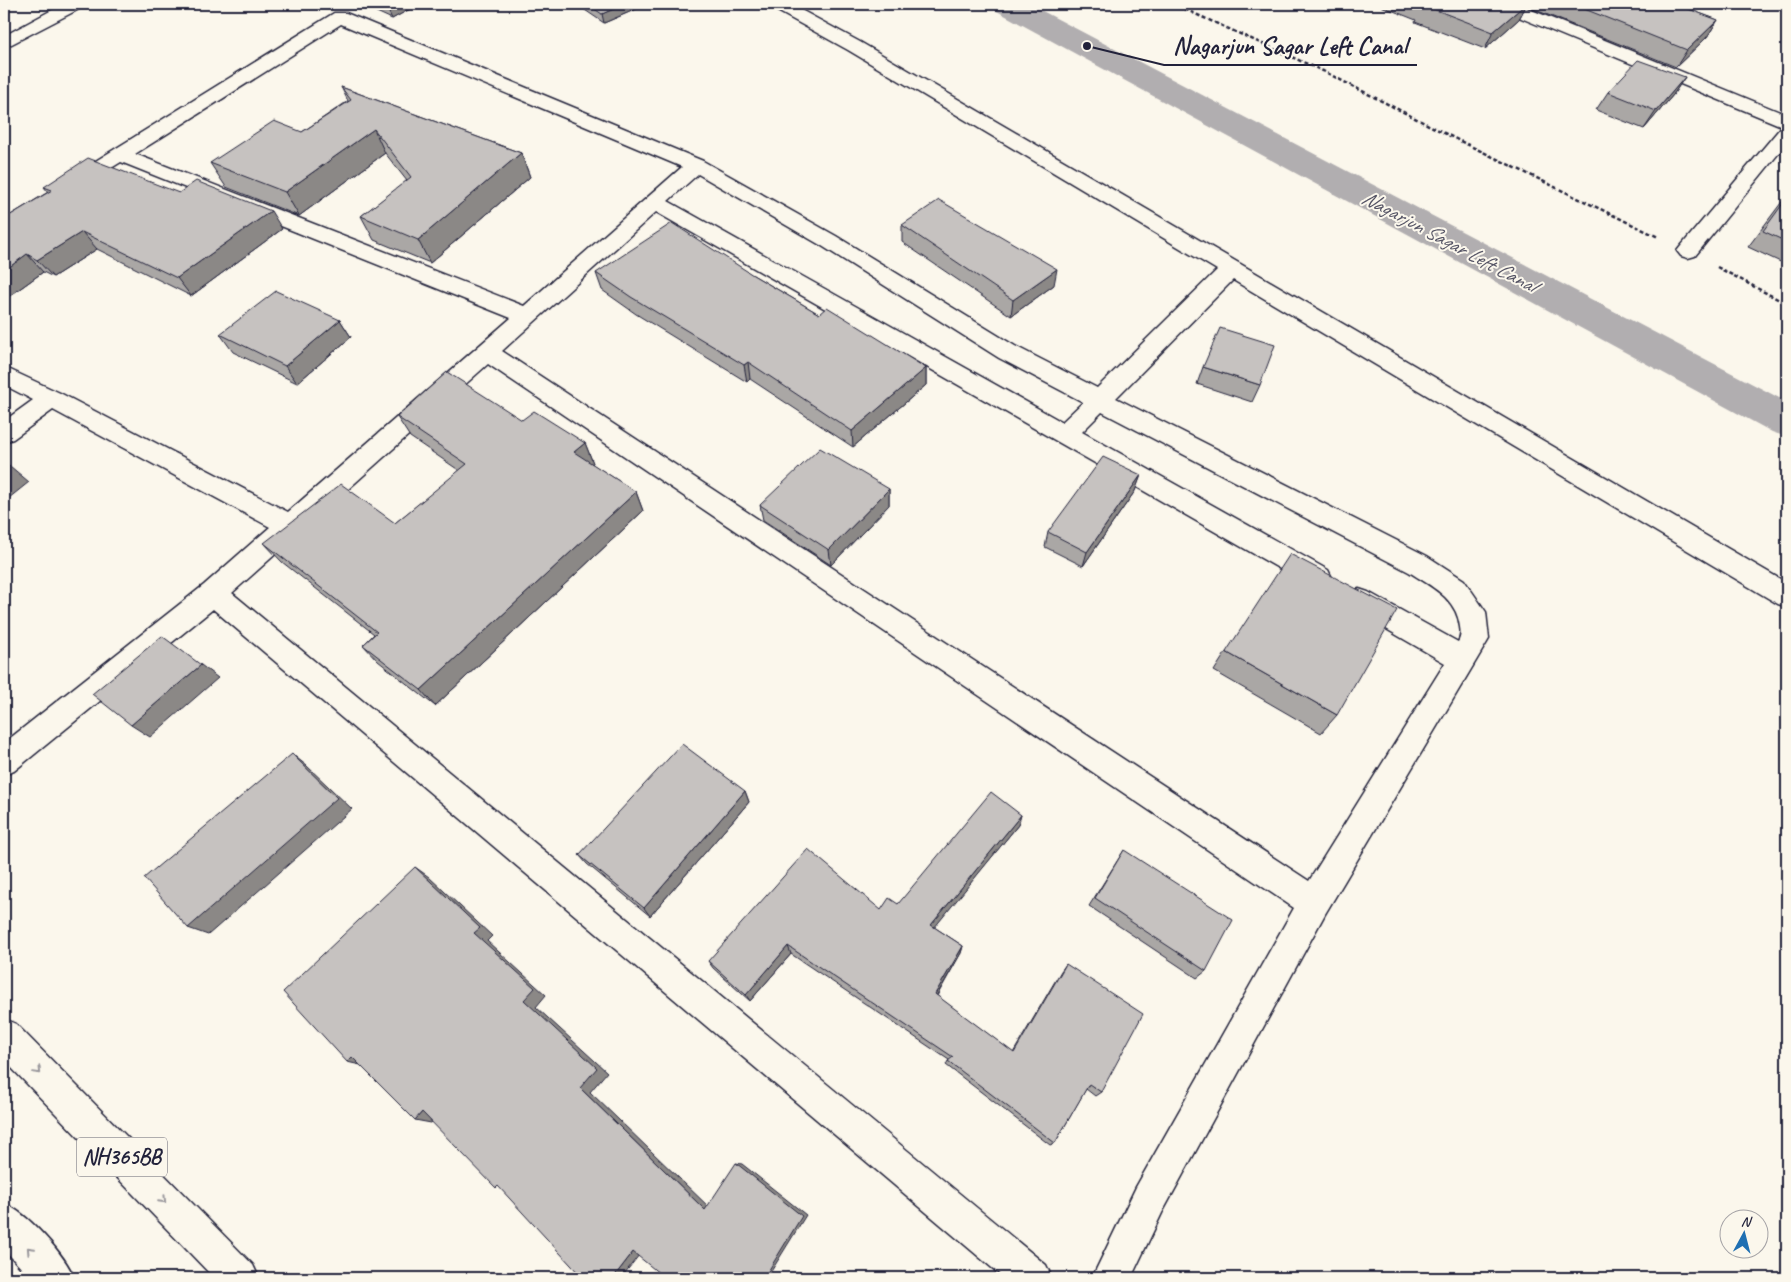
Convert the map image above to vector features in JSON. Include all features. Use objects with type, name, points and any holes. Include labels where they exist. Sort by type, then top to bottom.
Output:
[{"type":"main road","points":[[4,43],[75,4]]},
{"type":"main road","points":[[778,4],[863,51],[1787,596]]},
{"type":"main road","points":[[1503,4],[1787,122]]},
{"type":"main road","points":[[61,192],[118,154],[340,17],[696,165],[829,242],[1007,352],[1418,564],[1455,588],[1472,612],[1475,639],[1314,903],[1150,1200],[1111,1278]]},
{"type":"main road","points":[[1688,252],[1787,131]]},
{"type":"main road","points":[[118,154],[527,316]]},
{"type":"main road","points":[[4,761],[213,593],[696,165]]},
{"type":"main road","points":[[654,202],[1463,659]]},
{"type":"main road","points":[[1064,434],[1232,268]]},
{"type":"main road","points":[[487,352],[1314,903]]},
{"type":"main road","points":[[4,375],[289,526]]},
{"type":"main road","points":[[4,433],[52,399]]},
{"type":"main road","points":[[213,593],[1033,1278]]},
{"type":"main road","name":"NH365BB","points":[[4,1036],[240,1278]]},
{"type":"main road","points":[[4,1222],[55,1278]]},
{"type":"path","points":[[1173,4],[1323,72],[1688,252],[1787,304]]},
{"type":"building","points":[[587,4],[625,4],[602,14]]},
{"type":"building","points":[[1424,4],[1526,4],[1493,32]]},
{"type":"building","points":[[1572,4],[1675,4],[1718,20],[1687,50]]},
{"type":"building","points":[[1638,60],[1685,77],[1656,111],[1608,92]]},
{"type":"building","points":[[341,87],[521,153],[418,240],[361,216],[411,177],[374,129],[285,192],[210,163],[274,121],[302,132],[351,100]]},
{"type":"building","points":[[88,158],[179,193],[196,181],[271,211],[177,278],[82,232],[37,260],[27,254],[4,271],[4,219],[52,190],[44,187]]},
{"type":"building","points":[[1787,198],[1787,242],[1763,231]]},
{"type":"building","points":[[939,200],[1057,269],[1013,300],[902,225]]},
{"type":"building","points":[[672,223],[753,275],[819,314],[827,307],[926,368],[852,431],[748,362],[744,365],[631,297],[596,273]]},
{"type":"building","points":[[276,291],[340,320],[285,366],[220,334]]},
{"type":"building","points":[[1220,328],[1275,345],[1260,385],[1203,367]]},
{"type":"building","points":[[447,372],[522,420],[534,411],[585,443],[574,452],[636,492],[421,690],[363,645],[377,632],[264,543],[341,484],[395,523],[467,464],[397,417]]},
{"type":"building","points":[[820,448],[889,489],[829,550],[760,505]]},
{"type":"building","points":[[1103,457],[1141,475],[1087,552],[1048,532]]},
{"type":"building","points":[[4,463],[10,466],[4,471]]},
{"type":"building","points":[[1290,554],[1397,610],[1337,715],[1226,652]]},
{"type":"building","points":[[162,636],[201,665],[131,725],[92,694]]},
{"type":"building","points":[[682,744],[745,791],[644,908],[579,855]]},
{"type":"building","points":[[292,754],[337,798],[188,928],[144,878]]},
{"type":"building","points":[[991,792],[1021,815],[931,925],[963,946],[935,994],[1014,1053],[1066,964],[1143,1014],[1101,1092],[1089,1084],[1055,1143],[948,1061],[953,1057],[788,946],[746,995],[708,961],[808,849],[881,910],[889,898],[898,904]]},
{"type":"building","points":[[1124,850],[1233,920],[1206,971],[1095,898]]},
{"type":"building","points":[[415,867],[480,928],[474,933],[535,988],[524,1000],[597,1068],[580,1088],[705,1210],[736,1163],[802,1216],[764,1278],[665,1278],[633,1252],[613,1278],[583,1278],[498,1186],[496,1188],[422,1112],[415,1120],[352,1057],[347,1062],[283,992]]},
{"type":"waterway","name":"Nagarjun Sagar Left Canal","points":[[1006,4],[1787,421]]},
{"type":"place","name":"Nagarjun Sagar Left Canal","points":[[1087,46]]}]
